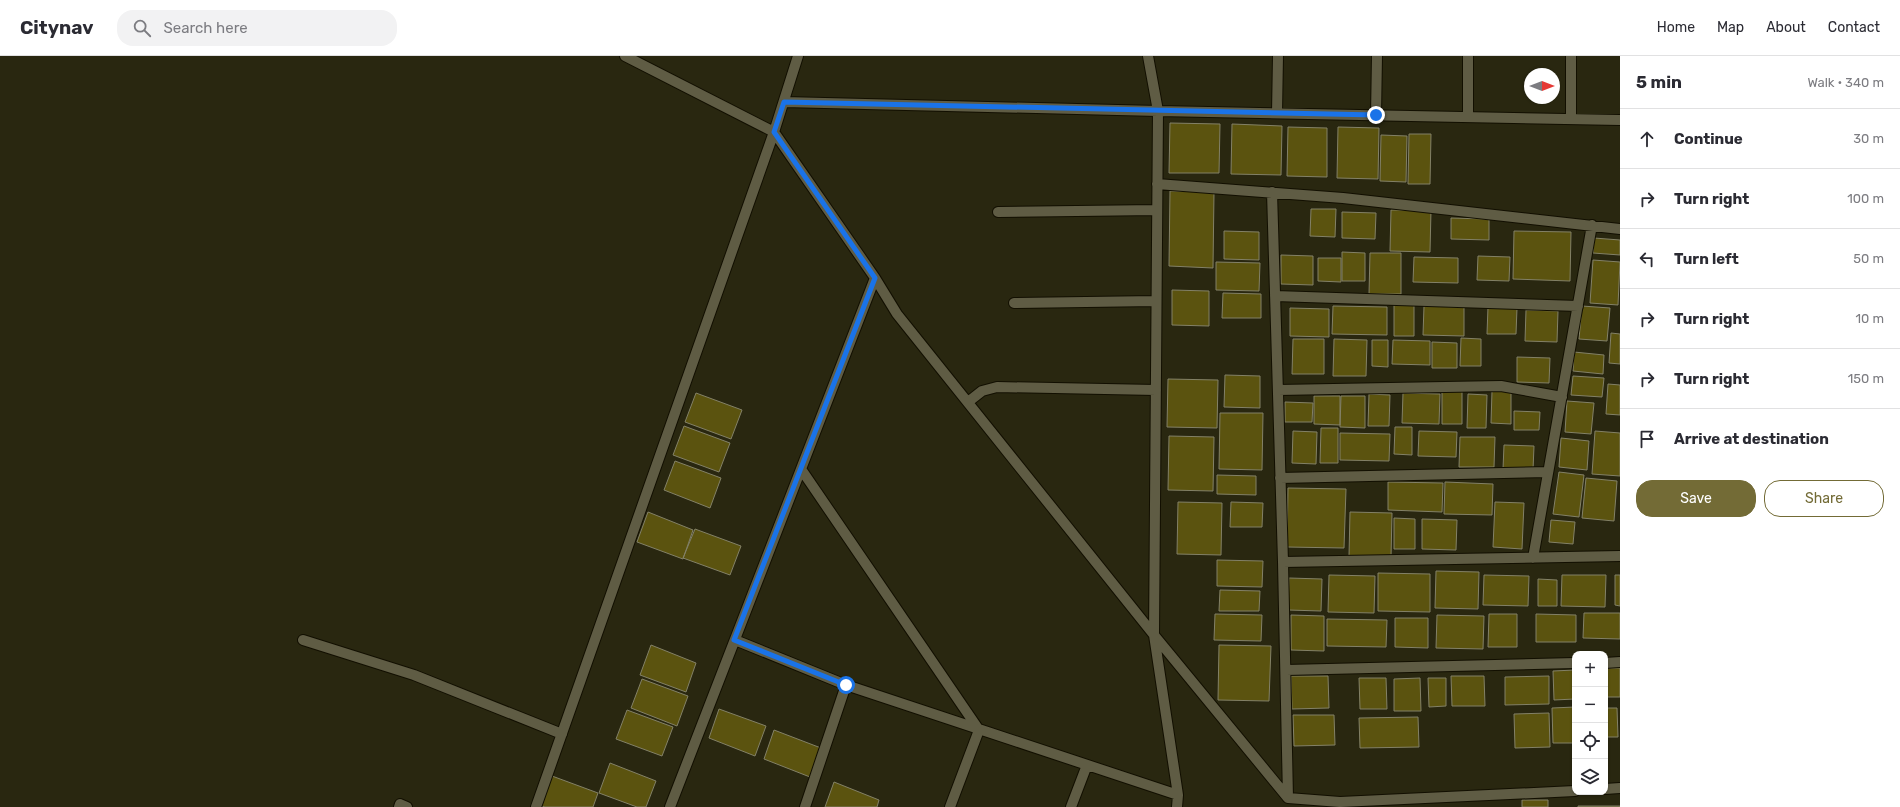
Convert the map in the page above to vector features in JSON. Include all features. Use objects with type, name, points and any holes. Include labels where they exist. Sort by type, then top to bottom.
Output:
[{"type":"street","points":[[625,56],[774,132],[875,278],[897,314],[1154,636],[1288,798],[1301,803],[1572,791]]},
{"type":"street","points":[[536,807],[774,132],[798,56]]},
{"type":"street","points":[[1148,56],[1158,110],[1154,636],[1178,795],[1177,807]]},
{"type":"street","points":[[1277,113],[1278,56]]},
{"type":"street","points":[[1376,115],[1377,56]]},
{"type":"street","points":[[1468,56],[1468,117]]},
{"type":"street","points":[[1571,56],[1571,119]]},
{"type":"street","points":[[784,102],[1620,120]]},
{"type":"street","points":[[1157,184],[1343,198],[1620,229]]},
{"type":"street","points":[[1272,192],[1286,670],[1288,798]]},
{"type":"street","points":[[998,212],[1157,210]]},
{"type":"street","points":[[1533,558],[1592,225]]},
{"type":"street","points":[[670,807],[875,278]]},
{"type":"street","points":[[1275,296],[1578,306]]},
{"type":"street","points":[[1014,303],[1156,301]]},
{"type":"street","points":[[1278,390],[1501,386],[1562,397]]},
{"type":"street","points":[[968,402],[982,392],[997,387],[1156,390]]},
{"type":"street","points":[[801,469],[980,730]]},
{"type":"street","points":[[1280,478],[1548,472]]},
{"type":"street","points":[[1283,562],[1620,556]]},
{"type":"street","points":[[303,640],[414,675],[562,734]]},
{"type":"street","points":[[734,640],[846,685],[1178,795]]},
{"type":"street","points":[[1608,663],[1620,662]]},
{"type":"street","points":[[1286,670],[1572,663]]},
{"type":"street","points":[[804,807],[846,685]]},
{"type":"street","points":[[950,807],[980,730]]},
{"type":"street","points":[[1071,807],[1087,765]]},
{"type":"street","points":[[1608,789],[1620,788]]},
{"type":"street","points":[[399,807],[400,804],[407,807]]},
{"type":"building","points":[[1170,123],[1220,124],[1219,173],[1169,173]]},
{"type":"building","points":[[1232,124],[1282,126],[1281,175],[1231,174]]},
{"type":"building","points":[[1288,127],[1327,128],[1327,177],[1287,176]]},
{"type":"building","points":[[1338,127],[1379,128],[1378,179],[1337,178]]},
{"type":"building","points":[[1409,134],[1431,134],[1430,184],[1408,184]]},
{"type":"building","points":[[1381,135],[1407,136],[1406,182],[1380,181]]},
{"type":"building","points":[[1170,191],[1214,192],[1213,268],[1169,266]]},
{"type":"building","points":[[1311,209],[1336,209],[1335,237],[1310,236]]},
{"type":"building","points":[[1391,210],[1431,210],[1430,252],[1390,251]]},
{"type":"building","points":[[1342,212],[1376,213],[1375,239],[1342,238]]},
{"type":"building","points":[[1451,218],[1489,219],[1489,240],[1451,239]]},
{"type":"building","points":[[1224,231],[1259,232],[1259,260],[1224,259]]},
{"type":"building","points":[[1514,231],[1571,232],[1570,281],[1513,279]]},
{"type":"building","points":[[1594,238],[1620,240],[1620,255],[1593,253]]},
{"type":"building","points":[[1342,252],[1365,253],[1365,281],[1342,281]]},
{"type":"building","points":[[1370,253],[1401,253],[1401,294],[1369,294]]},
{"type":"building","points":[[1281,255],[1313,256],[1313,285],[1281,284]]},
{"type":"building","points":[[1478,256],[1510,257],[1509,281],[1477,280]]},
{"type":"building","points":[[1414,257],[1458,258],[1458,283],[1413,282]]},
{"type":"building","points":[[1318,258],[1341,258],[1341,282],[1318,281]]},
{"type":"building","points":[[1593,260],[1620,262],[1618,305],[1590,303]]},
{"type":"building","points":[[1216,262],[1260,263],[1259,291],[1216,290]]},
{"type":"building","points":[[1172,290],[1209,291],[1209,326],[1172,325]]},
{"type":"building","points":[[1223,293],[1261,294],[1261,318],[1222,318]]},
{"type":"building","points":[[1394,302],[1414,303],[1414,336],[1394,336]]},
{"type":"building","points":[[1333,306],[1387,307],[1387,335],[1332,334]]},
{"type":"building","points":[[1424,306],[1464,307],[1464,336],[1423,335]]},
{"type":"building","points":[[1582,306],[1610,308],[1607,341],[1579,339]]},
{"type":"building","points":[[1488,307],[1517,308],[1516,334],[1487,334]]},
{"type":"building","points":[[1290,308],[1329,309],[1329,337],[1290,336]]},
{"type":"building","points":[[1526,310],[1558,311],[1557,342],[1525,341]]},
{"type":"building","points":[[1611,333],[1620,334],[1620,364],[1609,363]]},
{"type":"building","points":[[1461,338],[1481,339],[1481,366],[1460,366]]},
{"type":"building","points":[[1293,339],[1324,339],[1324,374],[1292,374]]},
{"type":"building","points":[[1334,339],[1367,340],[1366,376],[1333,376]]},
{"type":"building","points":[[1372,340],[1388,340],[1388,367],[1372,366]]},
{"type":"building","points":[[1393,340],[1430,341],[1430,365],[1392,364]]},
{"type":"building","points":[[1432,342],[1457,343],[1457,368],[1432,368]]},
{"type":"building","points":[[1574,352],[1604,355],[1603,374],[1573,371]]},
{"type":"building","points":[[1517,357],[1550,358],[1549,383],[1517,382]]},
{"type":"building","points":[[1225,375],[1260,376],[1260,408],[1224,407]]},
{"type":"building","points":[[1573,376],[1604,378],[1602,397],[1571,395]]},
{"type":"building","points":[[1168,379],[1218,380],[1217,428],[1167,427]]},
{"type":"building","points":[[1608,384],[1620,385],[1620,415],[1606,414]]},
{"type":"building","points":[[1442,390],[1462,390],[1462,424],[1442,424]]},
{"type":"building","points":[[1492,391],[1511,391],[1511,424],[1491,423]]},
{"type":"building","points":[[696,393],[742,410],[731,439],[685,422]]},
{"type":"building","points":[[1403,393],[1440,394],[1439,424],[1402,423]]},
{"type":"building","points":[[1369,394],[1390,395],[1389,426],[1368,426]]},
{"type":"building","points":[[1468,394],[1487,395],[1486,428],[1467,428]]},
{"type":"building","points":[[1314,396],[1340,396],[1340,425],[1314,424]]},
{"type":"building","points":[[1341,396],[1365,396],[1365,428],[1340,427]]},
{"type":"building","points":[[1567,401],[1594,403],[1591,434],[1565,432]]},
{"type":"building","points":[[1285,402],[1313,403],[1312,422],[1285,422]]},
{"type":"building","points":[[1514,411],[1540,412],[1539,430],[1514,430]]},
{"type":"building","points":[[1220,413],[1263,413],[1262,470],[1219,469]]},
{"type":"building","points":[[684,426],[730,443],[719,472],[673,455]]},
{"type":"building","points":[[1395,427],[1412,427],[1412,455],[1394,454]]},
{"type":"building","points":[[1321,428],[1338,428],[1338,463],[1320,463]]},
{"type":"building","points":[[1293,431],[1317,432],[1316,464],[1292,463]]},
{"type":"building","points":[[1419,431],[1457,432],[1456,457],[1418,456]]},
{"type":"building","points":[[1595,431],[1620,433],[1620,476],[1592,474]]},
{"type":"building","points":[[1340,433],[1390,434],[1389,461],[1340,460]]},
{"type":"building","points":[[1169,436],[1214,437],[1213,491],[1168,490]]},
{"type":"building","points":[[1460,437],[1495,437],[1494,467],[1459,467]]},
{"type":"building","points":[[1561,438],[1589,441],[1587,470],[1559,467]]},
{"type":"building","points":[[1504,445],[1534,446],[1533,470],[1503,469]]},
{"type":"building","points":[[675,461],[721,478],[710,508],[664,490]]},
{"type":"building","points":[[1559,472],[1584,475],[1579,517],[1553,514]]},
{"type":"building","points":[[1217,475],[1256,476],[1256,495],[1217,494]]},
{"type":"building","points":[[1586,478],[1617,481],[1614,521],[1582,518]]},
{"type":"building","points":[[1388,482],[1443,483],[1442,512],[1388,510]]},
{"type":"building","points":[[1445,482],[1493,484],[1492,515],[1444,514]]},
{"type":"building","points":[[1288,488],[1346,489],[1344,548],[1287,547]]},
{"type":"building","points":[[1178,502],[1222,503],[1221,555],[1177,554]]},
{"type":"building","points":[[1231,502],[1263,503],[1262,527],[1230,527]]},
{"type":"building","points":[[1495,502],[1524,503],[1522,549],[1493,547]]},
{"type":"building","points":[[648,512],[693,530],[683,559],[637,542]]},
{"type":"building","points":[[1350,512],[1392,513],[1391,557],[1349,556]]},
{"type":"building","points":[[1394,518],[1415,519],[1415,549],[1394,549]]},
{"type":"building","points":[[1422,519],[1457,520],[1456,550],[1422,549]]},
{"type":"building","points":[[1551,520],[1575,522],[1573,544],[1549,542]]},
{"type":"building","points":[[695,529],[741,546],[730,575],[683,558]]},
{"type":"building","points":[[1217,560],[1263,561],[1262,587],[1217,586]]},
{"type":"building","points":[[1436,571],[1479,572],[1478,609],[1435,608]]},
{"type":"building","points":[[1378,573],[1430,574],[1430,612],[1378,611]]},
{"type":"building","points":[[1329,575],[1375,576],[1374,613],[1328,612]]},
{"type":"building","points":[[1484,575],[1529,576],[1528,606],[1483,605]]},
{"type":"building","points":[[1562,575],[1606,575],[1605,607],[1561,606]]},
{"type":"building","points":[[1615,575],[1620,575],[1620,606],[1615,605]]},
{"type":"building","points":[[1289,578],[1322,579],[1321,611],[1288,610]]},
{"type":"building","points":[[1538,579],[1557,580],[1557,606],[1538,606]]},
{"type":"building","points":[[1220,590],[1260,591],[1259,611],[1219,611]]},
{"type":"building","points":[[1584,613],[1620,613],[1620,639],[1583,638]]},
{"type":"building","points":[[1215,614],[1262,615],[1261,641],[1214,640]]},
{"type":"building","points":[[1489,614],[1517,614],[1517,647],[1488,647]]},
{"type":"building","points":[[1536,614],[1576,615],[1576,642],[1536,642]]},
{"type":"building","points":[[1291,615],[1324,616],[1324,651],[1291,650]]},
{"type":"building","points":[[1437,615],[1484,616],[1483,649],[1436,648]]},
{"type":"building","points":[[1395,618],[1428,618],[1428,648],[1395,647]]},
{"type":"building","points":[[1327,619],[1387,620],[1386,647],[1327,646]]},
{"type":"building","points":[[651,645],[696,663],[686,692],[640,675]]},
{"type":"building","points":[[1219,645],[1271,646],[1269,701],[1218,700]]},
{"type":"building","points":[[1608,668],[1620,668],[1620,697],[1608,697]]},
{"type":"building","points":[[1572,670],[1572,699],[1554,700],[1553,671]]},
{"type":"building","points":[[1291,676],[1328,676],[1329,708],[1292,709]]},
{"type":"building","points":[[1451,676],[1484,676],[1485,706],[1452,706]]},
{"type":"building","points":[[1549,676],[1549,704],[1505,705],[1505,677]]},
{"type":"building","points":[[1359,678],[1386,678],[1387,709],[1360,709]]},
{"type":"building","points":[[1420,678],[1421,711],[1394,711],[1394,679]]},
{"type":"building","points":[[1428,678],[1446,678],[1446,706],[1429,707]]},
{"type":"building","points":[[642,679],[688,696],[677,726],[631,708]]},
{"type":"building","points":[[1572,707],[1572,743],[1553,743],[1552,708]]},
{"type":"building","points":[[1608,708],[1617,708],[1618,737],[1608,737]]},
{"type":"building","points":[[719,709],[766,726],[755,756],[709,738]]},
{"type":"building","points":[[627,710],[673,727],[662,756],[616,739]]},
{"type":"building","points":[[1549,713],[1550,747],[1515,748],[1514,714]]},
{"type":"building","points":[[1293,715],[1334,715],[1335,745],[1294,746]]},
{"type":"building","points":[[1418,717],[1419,747],[1360,748],[1359,718]]},
{"type":"building","points":[[774,730],[821,748],[810,777],[764,759]]},
{"type":"building","points":[[610,763],[656,781],[646,807],[637,807],[599,793]]},
{"type":"building","points":[[552,776],[598,793],[593,807],[541,806]]},
{"type":"building","points":[[834,782],[879,800],[877,807],[825,807]]},
{"type":"building","points":[[1522,800],[1548,800],[1548,807],[1522,807]]},
{"type":"building","points":[[1620,806],[1620,807],[1578,807]]},
{"type":"route","points":[[846,685],[734,640],[875,278],[774,132],[784,102],[1376,115]]}]
